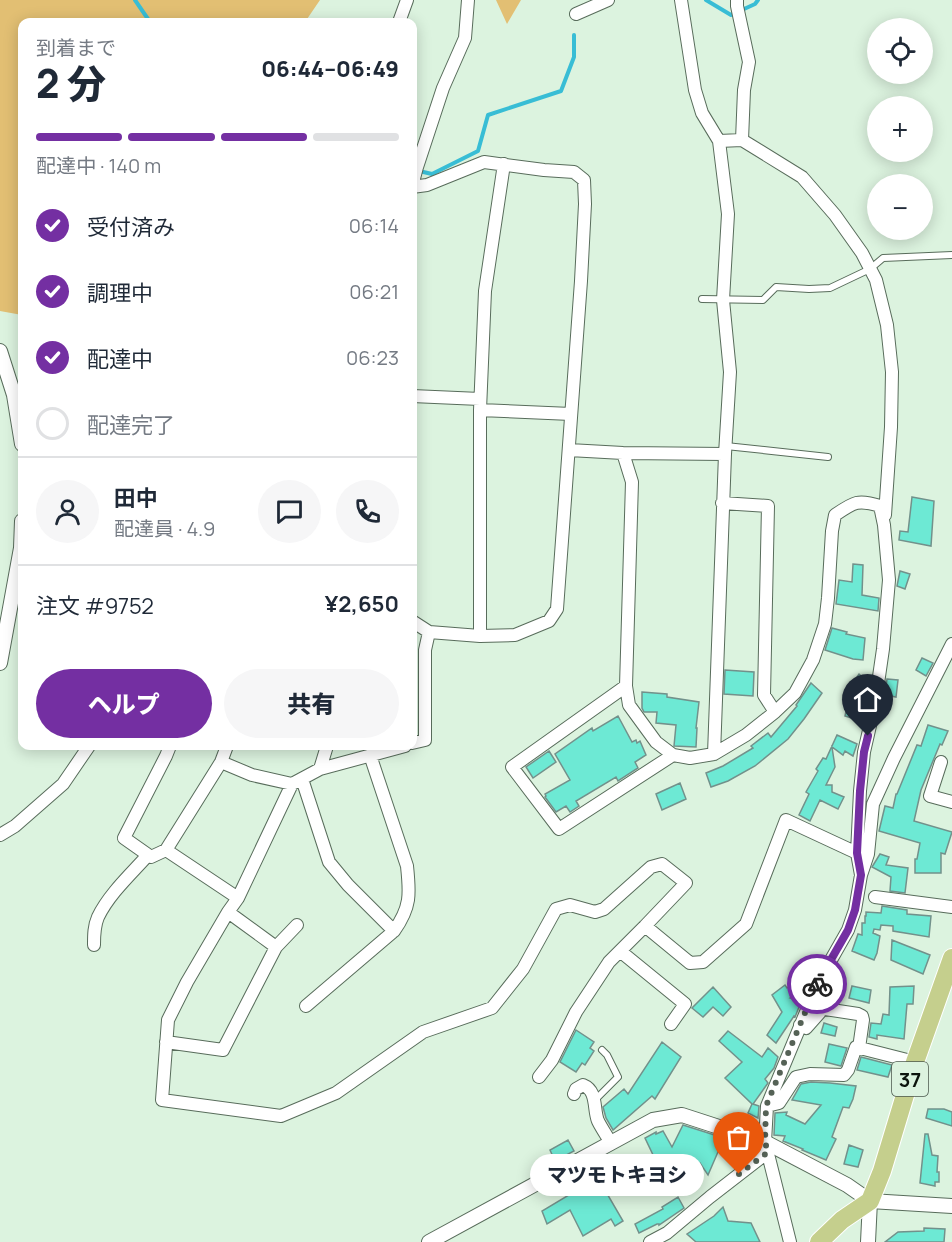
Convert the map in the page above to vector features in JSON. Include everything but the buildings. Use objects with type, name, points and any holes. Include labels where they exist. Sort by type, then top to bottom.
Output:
[{"type":"main road","name":"37","points":[[870,1201],[882,1171],[915,1062],[951,964]]},
{"type":"main road","points":[[819,1242],[842,1220],[870,1201]]},
{"type":"street","points":[[400,18],[407,0]]},
{"type":"street","points":[[417,167],[443,88],[465,38],[468,0]]},
{"type":"street","points":[[576,14],[608,0]]},
{"type":"street","points":[[681,0],[694,90],[702,113],[719,141],[728,214],[723,300],[730,372],[722,502],[714,754]]},
{"type":"street","points":[[737,0],[749,62],[744,90],[742,140]]},
{"type":"street","points":[[719,141],[742,140],[802,177],[835,215],[862,253],[876,280],[886,325],[892,372],[891,427],[884,525]]},
{"type":"street","points":[[417,186],[427,185],[484,162],[504,164],[574,172],[584,180],[585,204],[557,609],[549,621],[515,635],[480,636],[429,632],[417,624]]},
{"type":"street","points":[[480,636],[480,404],[485,291],[504,164]]},
{"type":"street","points":[[0,351],[14,395],[18,420]]},
{"type":"street","points":[[417,397],[571,414]]},
{"type":"street","points":[[569,450],[623,453],[725,450]]},
{"type":"street","points":[[623,453],[632,482],[626,686],[629,705],[656,742],[672,756],[690,758],[714,754],[746,735],[795,693],[813,660],[825,624],[835,515],[852,503],[867,502],[880,506],[889,580],[883,649],[875,704],[864,752],[860,791],[857,853],[861,875]]},
{"type":"street","points":[[722,502],[768,506],[764,695],[775,712]]},
{"type":"street","points":[[0,663],[18,564]]},
{"type":"street","points":[[417,742],[425,740],[425,650],[429,632]]},
{"type":"street","points":[[790,1242],[766,1147],[766,1106],[819,981],[848,930],[868,854],[873,804],[952,644]]},
{"type":"street","points":[[626,686],[512,767],[560,829],[672,756]]},
{"type":"street","points":[[0,835],[15,826],[63,784],[86,750]]},
{"type":"street","points":[[168,750],[124,838],[151,857],[166,850],[221,762],[226,750]]},
{"type":"street","points":[[320,769],[326,750]]},
{"type":"street","points":[[221,762],[252,775],[297,781],[320,769],[389,750]]},
{"type":"street","points":[[306,1006],[394,931],[404,918],[409,901],[406,866],[370,755]]},
{"type":"street","points":[[941,762],[930,796],[952,802]]},
{"type":"street","points":[[297,781],[329,862],[348,885],[394,931]]},
{"type":"street","points":[[297,781],[238,898],[187,982],[168,1020],[162,1100],[281,1116],[336,1093],[423,1032],[492,1008],[523,969],[556,909],[570,905],[595,912],[604,909],[651,867],[662,864],[686,883],[609,962],[576,1012],[552,1060],[539,1077]]},
{"type":"street","points":[[645,926],[690,963],[703,962],[746,924],[786,820],[857,853]]},
{"type":"street","points":[[166,850],[238,898]]},
{"type":"street","points":[[94,945],[97,919],[119,888],[148,855]]},
{"type":"street","points":[[875,897],[952,907]]},
{"type":"street","points":[[228,912],[276,946]]},
{"type":"street","points":[[166,1042],[223,1050],[276,946],[297,925]]},
{"type":"street","points":[[620,951],[685,1004],[671,1024]]},
{"type":"street","points":[[800,1025],[806,1028],[825,1009],[858,1014],[862,1016],[859,1048]]},
{"type":"street","points":[[766,1106],[779,1103],[796,1077],[810,1074],[844,1075],[856,1047],[915,1062]]},
{"type":"street","points":[[574,1094],[576,1089],[583,1085],[588,1088],[593,1096],[598,1120],[611,1143]]},
{"type":"street","points":[[429,1242],[653,1120],[682,1115],[766,1147],[847,1185],[870,1201],[952,1206]]},
{"type":"street","points":[[650,1242],[667,1233],[766,1147]]},
{"type":"street","points":[[868,1242],[870,1201]]},
{"type":"lane","points":[[702,299],[763,300],[776,287],[830,288],[870,268],[883,258],[952,255]]},
{"type":"lane","points":[[725,450],[828,457]]},
{"type":"lane","points":[[594,1101],[618,1077],[602,1050]]},
{"type":"shaded area","points":[[0,0],[320,0],[308,18],[18,18],[18,314],[0,311]]},
{"type":"shaded area","points":[[496,0],[521,0],[507,24]]},
{"type":"waterway","points":[[135,0],[147,18]]},
{"type":"waterway","points":[[706,0],[731,15],[755,4],[758,0]]},
{"type":"waterway","points":[[419,171],[432,174],[478,151],[488,115],[561,91],[574,57],[574,35]]},
{"type":"way so far","points":[[739,1174],[768,1152],[765,1142],[766,1106],[817,984]]},
{"type":"place","name":"マツモトキヨシ","points":[[739,1174]]},
{"type":"route","points":[[817,984],[848,930],[855,910],[861,875],[857,853],[860,791],[868,736]]}]
